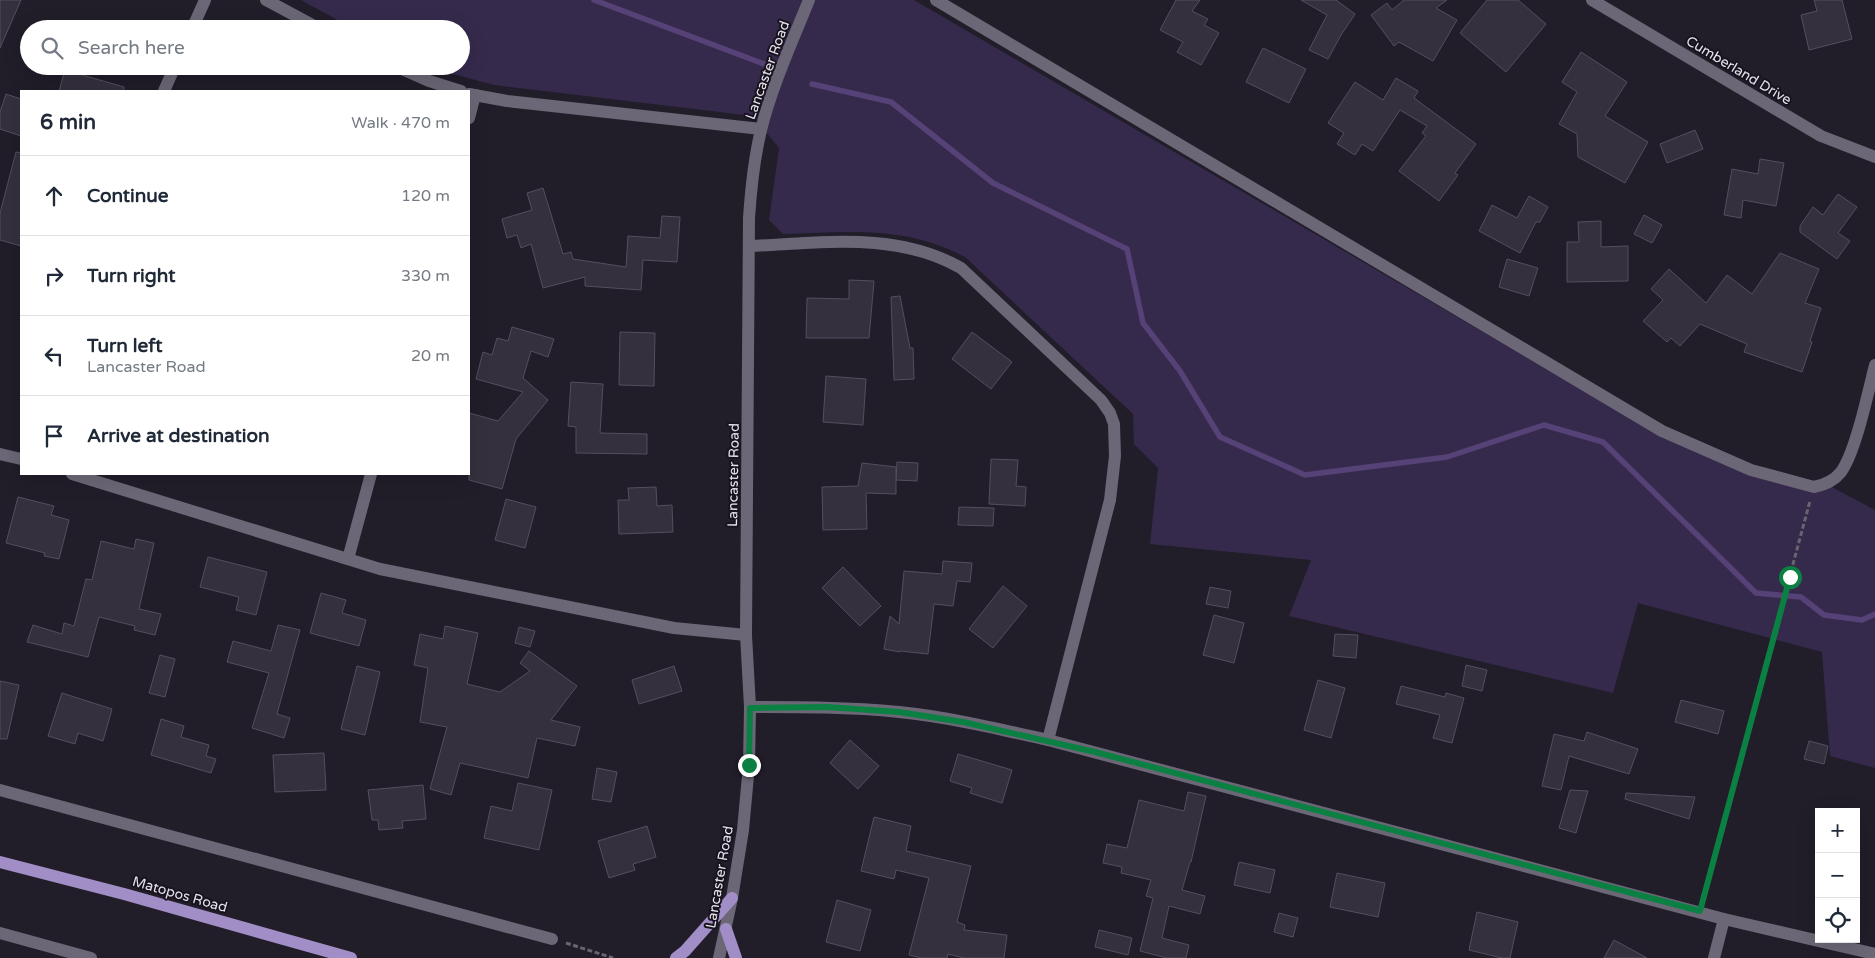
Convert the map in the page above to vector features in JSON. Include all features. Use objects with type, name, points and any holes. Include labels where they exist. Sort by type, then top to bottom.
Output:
[{"type":"main road","name":"Matopos Road","points":[[0,862],[351,958]]},
{"type":"main road","points":[[676,958],[685,951],[732,898]]},
{"type":"main road","points":[[726,929],[736,958]]},
{"type":"street","points":[[196,20],[205,0]]},
{"type":"street","points":[[266,0],[303,20]]},
{"type":"street","name":"Lancaster Road","points":[[719,958],[732,898],[743,830],[749,765],[750,708],[746,635],[749,218],[751,188],[761,129],[809,0]]},
{"type":"street","points":[[936,0],[1662,431],[1751,470],[1814,487],[1833,480],[1841,472],[1849,456],[1875,365]]},
{"type":"street","name":"Cumberland Drive","points":[[1592,0],[1821,136],[1875,157]]},
{"type":"street","points":[[164,90],[171,75]]},
{"type":"street","points":[[417,75],[458,90]]},
{"type":"street","points":[[470,110],[472,94],[507,101],[761,129]]},
{"type":"street","points":[[750,246],[837,241],[876,242],[903,246],[930,253],[947,260],[961,268],[1101,400],[1110,413],[1114,424],[1116,456],[1110,500],[1048,740]]},
{"type":"street","points":[[0,454],[20,459]]},
{"type":"street","points":[[75,475],[388,570],[674,628],[746,635]]},
{"type":"street","points":[[348,559],[371,475]]},
{"type":"street","points":[[750,708],[827,707],[899,712],[963,722],[1048,740],[1724,918],[1875,954]]},
{"type":"street","points":[[0,790],[552,939]]},
{"type":"street","points":[[1714,958],[1724,918]]},
{"type":"street","points":[[0,933],[91,958]]},
{"type":"path","points":[[1700,911],[1814,487]]},
{"type":"path","points":[[552,939],[613,958]]},
{"type":"shaded area","points":[[301,0],[914,0],[1661,436],[1751,476],[1830,486],[1875,510],[1875,768],[1830,756],[1822,652],[1638,603],[1613,693],[1289,616],[1311,560],[1150,544],[1158,468],[1134,444],[1133,414],[965,257],[943,247],[898,235],[854,232],[783,234],[769,220],[779,148],[753,116],[494,85],[457,75],[470,75],[470,20],[338,20]]},
{"type":"building","points":[[0,0],[21,0],[0,48]]},
{"type":"building","points":[[1176,0],[1200,0],[1192,11],[1208,19],[1204,25],[1219,33],[1201,65],[1177,52],[1183,42],[1160,30]]},
{"type":"building","points":[[1301,0],[1336,0],[1355,14],[1328,59],[1309,50],[1327,15]]},
{"type":"building","points":[[1404,0],[1447,0],[1436,8],[1457,20],[1433,61],[1399,42],[1394,46],[1371,15],[1387,3],[1392,10]]},
{"type":"building","points":[[1487,0],[1518,0],[1546,24],[1506,72],[1460,33]]},
{"type":"building","points":[[1814,0],[1842,0],[1852,39],[1809,50],[1801,15],[1817,11]]},
{"type":"building","points":[[1263,48],[1306,69],[1289,103],[1246,82]]},
{"type":"building","points":[[1581,52],[1627,82],[1605,116],[1648,142],[1625,183],[1578,157],[1577,134],[1559,124],[1577,92],[1562,82]]},
{"type":"building","points":[[64,75],[82,75],[124,87],[124,90],[59,90]]},
{"type":"building","points":[[1396,78],[1418,91],[1414,98],[1476,144],[1455,173],[1458,175],[1439,201],[1399,171],[1426,136],[1422,133],[1427,126],[1400,110],[1373,151],[1362,144],[1355,155],[1337,144],[1344,133],[1328,123],[1355,82],[1383,100]]},
{"type":"building","points":[[6,94],[20,99],[20,136],[0,129],[0,112]]},
{"type":"building","points":[[1695,130],[1703,149],[1667,163],[1660,144]]},
{"type":"building","points":[[16,152],[20,153],[20,246],[0,240],[0,213]]},
{"type":"building","points":[[1760,159],[1784,163],[1776,206],[1743,200],[1741,218],[1724,215],[1732,169],[1758,174]]},
{"type":"building","points":[[543,188],[563,254],[571,252],[573,259],[626,267],[628,236],[660,238],[662,216],[680,217],[677,262],[643,260],[641,290],[585,286],[585,277],[543,288],[531,244],[521,248],[517,235],[507,238],[502,219],[532,210],[527,193]]},
{"type":"building","points":[[1838,194],[1857,207],[1838,233],[1850,241],[1837,259],[1800,232],[1800,226],[1813,207],[1823,215]]},
{"type":"building","points":[[1529,196],[1548,207],[1540,222],[1536,222],[1520,253],[1479,231],[1492,205],[1517,218]]},
{"type":"building","points":[[1644,215],[1662,225],[1652,243],[1634,234]]},
{"type":"building","points":[[1601,221],[1601,247],[1628,246],[1628,281],[1567,282],[1567,242],[1579,242],[1578,222]]},
{"type":"building","points":[[1780,253],[1819,269],[1805,303],[1821,308],[1802,372],[1744,352],[1747,344],[1700,324],[1680,346],[1671,338],[1667,342],[1643,321],[1663,300],[1651,289],[1669,269],[1706,303],[1727,275],[1752,294]]},
{"type":"building","points":[[1507,259],[1538,268],[1529,296],[1499,287]]},
{"type":"building","points":[[849,280],[874,281],[869,338],[806,338],[807,298],[849,299]]},
{"type":"building","points":[[900,296],[910,348],[913,348],[914,379],[894,380],[891,297]]},
{"type":"building","points":[[512,327],[554,339],[548,357],[531,351],[523,378],[548,400],[516,439],[502,489],[469,480],[470,413],[498,421],[523,392],[476,379],[483,352],[492,355],[497,338],[508,341]]},
{"type":"building","points":[[620,332],[655,333],[654,386],[619,385]]},
{"type":"building","points":[[972,332],[1012,362],[991,389],[952,359]]},
{"type":"building","points":[[826,376],[866,379],[863,425],[823,422]]},
{"type":"building","points":[[571,382],[603,384],[600,433],[647,434],[647,454],[576,453],[576,427],[568,426]]},
{"type":"building","points":[[991,459],[1018,460],[1016,486],[1026,487],[1025,506],[989,504]]},
{"type":"building","points":[[897,462],[918,463],[917,481],[896,480]]},
{"type":"building","points":[[862,463],[896,467],[896,494],[866,493],[867,529],[823,530],[822,487],[858,486]]},
{"type":"building","points":[[656,487],[657,506],[672,505],[673,532],[619,534],[618,500],[629,500],[628,488]]},
{"type":"building","points":[[18,497],[54,506],[51,515],[69,520],[59,559],[44,556],[45,553],[6,543]]},
{"type":"building","points":[[506,499],[536,507],[525,548],[495,540]]},
{"type":"building","points":[[959,507],[994,508],[993,526],[958,525]]},
{"type":"building","points":[[136,539],[154,543],[139,609],[161,614],[155,635],[134,630],[135,626],[99,617],[88,657],[27,642],[33,625],[62,634],[64,623],[74,626],[86,579],[92,580],[101,541],[134,549]]},
{"type":"building","points":[[208,557],[267,572],[256,615],[236,610],[239,597],[200,587]]},
{"type":"building","points":[[943,561],[972,563],[970,582],[957,581],[953,606],[934,604],[928,654],[884,649],[890,616],[899,624],[904,571],[942,574]]},
{"type":"building","points":[[843,567],[881,606],[860,626],[822,588]]},
{"type":"building","points":[[1003,586],[1027,606],[993,648],[969,629]]},
{"type":"building","points":[[1210,587],[1231,591],[1228,608],[1206,604]]},
{"type":"building","points":[[321,593],[346,600],[342,613],[366,620],[359,646],[310,633]]},
{"type":"building","points":[[1214,615],[1244,623],[1234,663],[1203,655]]},
{"type":"building","points":[[278,625],[300,630],[277,714],[290,718],[284,738],[252,728],[269,673],[227,662],[233,641],[271,651]]},
{"type":"building","points":[[445,626],[478,633],[467,684],[500,692],[530,671],[520,663],[529,651],[577,686],[551,720],[580,727],[575,746],[537,738],[528,778],[460,763],[451,795],[430,789],[447,727],[420,722],[428,668],[414,665],[420,634],[443,639]]},
{"type":"building","points":[[519,627],[535,631],[530,647],[515,643]]},
{"type":"building","points":[[1335,634],[1358,635],[1356,658],[1333,656]]},
{"type":"building","points":[[160,655],[175,659],[165,697],[149,693]]},
{"type":"building","points":[[1466,665],[1487,670],[1482,691],[1462,686]]},
{"type":"building","points":[[357,666],[380,672],[365,735],[341,729]]},
{"type":"building","points":[[674,666],[682,691],[639,704],[632,680]]},
{"type":"building","points":[[1318,680],[1345,688],[1331,738],[1304,730]]},
{"type":"building","points":[[0,681],[19,685],[7,739],[0,739]]},
{"type":"building","points":[[1401,686],[1445,697],[1446,693],[1464,698],[1452,743],[1433,738],[1440,715],[1396,704]]},
{"type":"building","points":[[62,693],[112,709],[103,741],[78,733],[75,744],[48,736]]},
{"type":"building","points":[[1681,700],[1724,711],[1718,734],[1675,722]]},
{"type":"building","points":[[161,719],[184,726],[181,737],[209,745],[206,756],[216,759],[211,773],[151,755]]},
{"type":"building","points":[[1587,732],[1638,749],[1629,774],[1569,756],[1561,790],[1542,786],[1554,734],[1584,741]]},
{"type":"building","points":[[850,740],[879,766],[858,789],[830,763]]},
{"type":"building","points":[[1809,741],[1828,746],[1824,764],[1804,759]]},
{"type":"building","points":[[324,753],[326,790],[275,792],[273,755]]},
{"type":"building","points":[[958,754],[1012,770],[1002,803],[970,793],[972,788],[950,781]]},
{"type":"building","points":[[597,768],[617,772],[611,802],[592,799]]},
{"type":"building","points":[[518,783],[552,790],[539,850],[484,838],[491,806],[512,811]]},
{"type":"building","points":[[423,785],[426,819],[402,821],[403,828],[379,830],[378,820],[372,820],[368,790]]},
{"type":"building","points":[[1570,790],[1588,791],[1576,833],[1559,828]]},
{"type":"building","points":[[1188,792],[1206,796],[1191,862],[1182,890],[1205,896],[1200,914],[1169,906],[1162,938],[1189,945],[1186,958],[1167,958],[1140,951],[1153,898],[1146,896],[1151,880],[1121,873],[1122,867],[1103,863],[1107,844],[1127,848],[1139,800],[1184,811]]},
{"type":"building","points":[[1626,793],[1695,797],[1689,819],[1625,799]]},
{"type":"building","points":[[874,817],[911,826],[906,851],[971,866],[957,922],[965,925],[964,930],[1007,935],[1004,958],[964,958],[948,954],[947,958],[922,958],[909,955],[929,878],[896,870],[894,879],[861,871]]},
{"type":"building","points":[[647,826],[656,857],[633,864],[635,870],[609,878],[598,841]]},
{"type":"building","points":[[1239,862],[1275,870],[1270,893],[1234,885]]},
{"type":"building","points":[[1337,873],[1385,883],[1378,917],[1330,907]]},
{"type":"building","points":[[837,900],[871,910],[860,951],[826,942]]},
{"type":"building","points":[[1477,912],[1518,922],[1510,958],[1502,958],[1469,950]]},
{"type":"building","points":[[1279,913],[1298,918],[1293,937],[1274,932]]},
{"type":"building","points":[[1099,930],[1132,938],[1128,955],[1095,947]]},
{"type":"building","points":[[1614,940],[1647,958],[1604,958]]},
{"type":"waterway","points":[[594,0],[764,64]]},
{"type":"waterway","points":[[812,84],[891,102],[993,183],[1127,249],[1143,323],[1180,371],[1220,437],[1305,475],[1447,457],[1544,425],[1603,442],[1756,593],[1801,597],[1824,615],[1862,620],[1875,614]]},
{"type":"route","points":[[749,765],[750,708],[827,707],[899,712],[963,722],[1048,740],[1700,911],[1790,577]]}]
